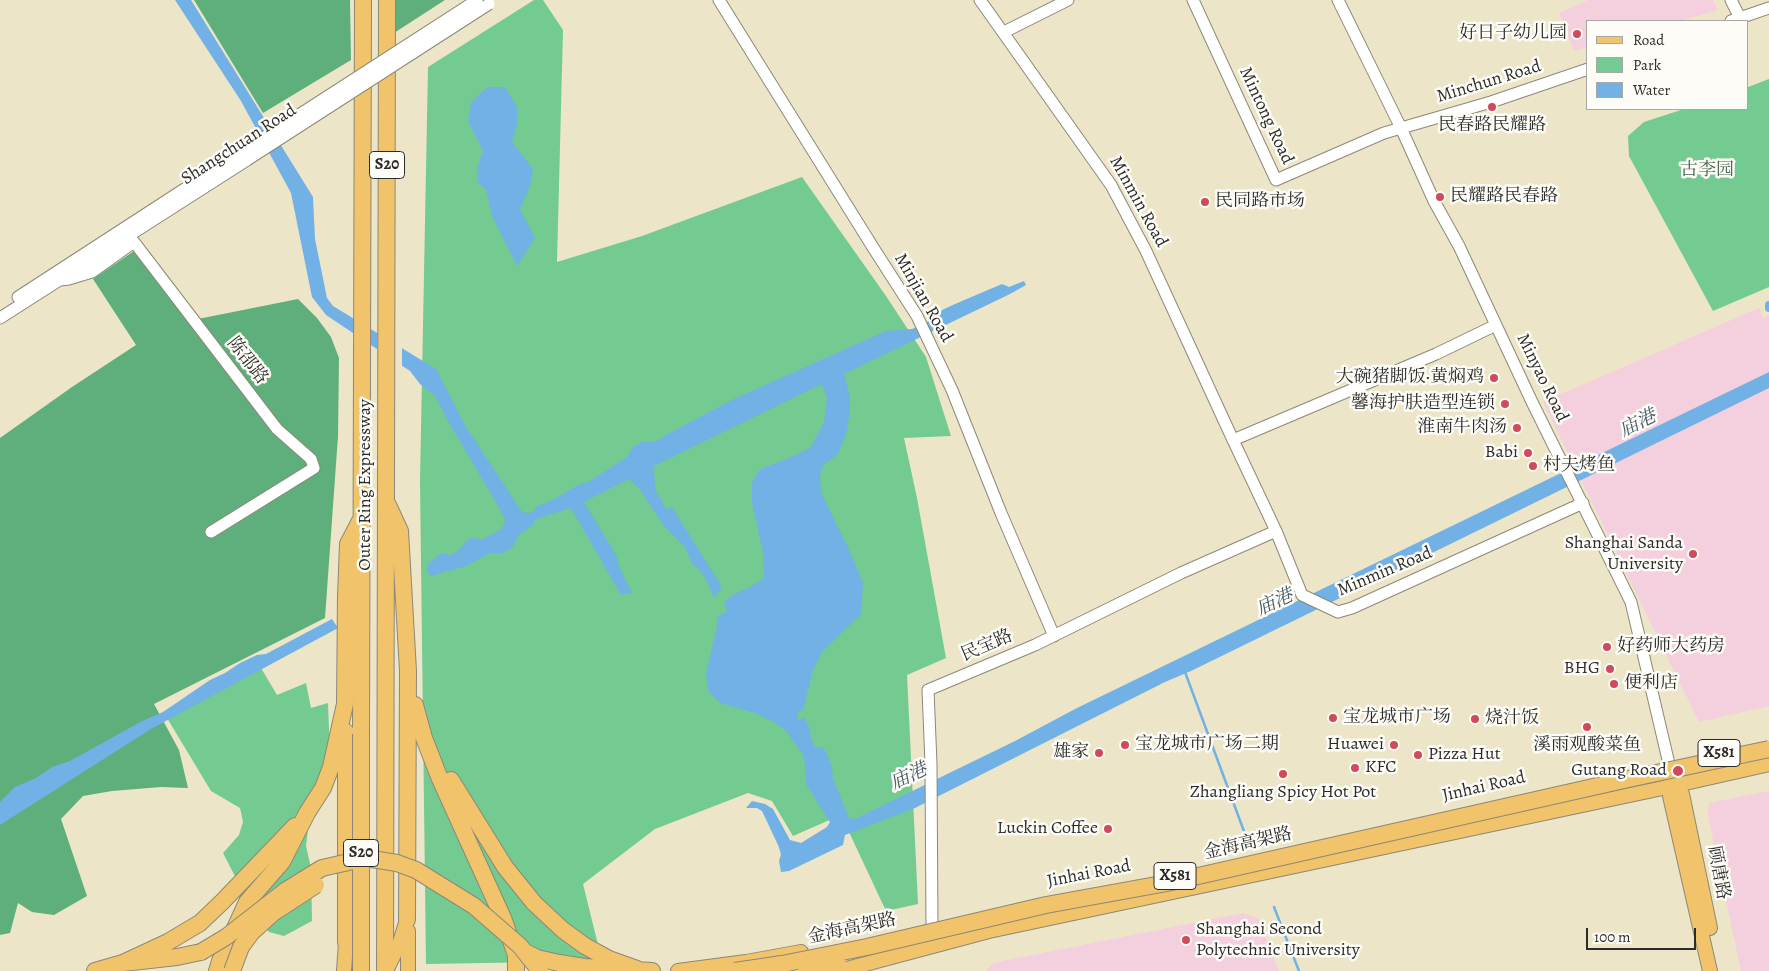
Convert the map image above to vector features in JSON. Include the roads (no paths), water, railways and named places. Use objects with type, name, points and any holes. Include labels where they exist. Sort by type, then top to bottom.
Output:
[{"type":"highway","name":"Outer Ring Expressway","points":[[361,971],[363,0]]},
{"type":"highway","name":"Outer Ring Expressway","points":[[386,971],[387,0]]},
{"type":"highway","points":[[386,500],[400,531],[408,671],[408,920]]},
{"type":"highway","points":[[218,971],[220,962],[247,902],[282,862],[323,788],[331,768],[343,718],[346,689],[348,544],[362,516]]},
{"type":"highway","points":[[408,671],[413,684],[418,720],[430,754],[471,828],[516,955],[516,971]]},
{"type":"highway","points":[[343,718],[346,729],[345,948]]},
{"type":"highway","name":"金海高架路","points":[[735,971],[867,948],[1046,905],[1166,883],[1769,749]]},
{"type":"highway","name":"金海高架路","points":[[806,971],[950,937],[1769,756]]},
{"type":"highway","points":[[123,964],[168,942],[200,923],[308,813]]},
{"type":"highway","points":[[471,828],[534,903],[563,930],[609,959],[644,970]]},
{"type":"highway","points":[[95,971],[123,964],[200,952],[226,937],[285,891],[322,868],[372,859],[397,863],[416,870],[474,906],[520,946],[540,971]]},
{"type":"highway","points":[[232,971],[242,947],[252,932],[273,913],[330,875],[347,870],[375,868],[396,872],[415,880],[496,932],[520,950],[537,958],[584,968],[644,970]]},
{"type":"main road","name":"Jinhai Road","points":[[678,971],[746,962],[932,929],[1058,899],[1166,878],[1769,742]]},
{"type":"main road","name":"Minyao Road","points":[[1668,764],[1672,786]]},
{"type":"main road","name":"Jinhai Road","points":[[839,971],[989,932],[1769,764]]},
{"type":"main road","points":[[1672,786],[1670,796],[1710,971]]},
{"type":"main road","name":"顾唐路","points":[[1672,786],[1682,794],[1718,971]]},
{"type":"main road","points":[[408,920],[408,965],[420,971]]},
{"type":"main road","points":[[386,971],[408,920]]},
{"type":"main road","points":[[334,971],[345,948]]},
{"type":"main road","points":[[344,971],[345,948]]},
{"type":"main road","points":[[345,948],[358,960],[361,971]]},
{"type":"street","name":"Shangchuan Road","points":[[0,318],[60,280],[477,0]]},
{"type":"street","name":"Minjian Road","points":[[719,0],[917,316],[952,390],[1001,514],[1054,636]]},
{"type":"street","name":"Minmin Road","points":[[980,0],[1111,185],[1146,251],[1276,531],[1302,595],[1338,612],[1352,608],[1582,503]]},
{"type":"street","points":[[1004,32],[1068,0]]},
{"type":"street","name":"Mintong Road","points":[[1193,0],[1276,180],[1384,133],[1401,128]]},
{"type":"street","name":"Minyao Road","points":[[1338,0],[1401,128],[1434,201],[1459,246],[1631,602],[1668,764]]},
{"type":"street","points":[[1731,0],[1735,20],[1769,8]]},
{"type":"street","name":"Shangchuan Road","points":[[0,309],[492,2]]},
{"type":"street","name":"Minchun Road","points":[[1401,128],[1491,102],[1586,70]]},
{"type":"street","name":"陈邵路","points":[[60,280],[69,280],[92,272],[134,242],[277,428],[312,458],[314,468],[211,532]]},
{"type":"street","points":[[1233,440],[1436,354],[1496,325]]},
{"type":"street","name":"民宝路","points":[[932,929],[931,776],[928,690],[1054,636],[1181,573],[1276,531]]},
{"type":"water","points":[[175,0],[191,0],[313,197],[315,239],[327,298],[333,306],[436,369],[466,427],[522,512],[529,513],[535,511],[535,507],[551,501],[578,485],[590,481],[627,457],[633,447],[642,442],[656,442],[732,400],[886,331],[912,329],[938,317],[942,310],[955,304],[1002,284],[1009,287],[1024,281],[1026,285],[1010,294],[844,374],[850,397],[850,412],[846,434],[838,454],[823,465],[820,476],[821,492],[863,583],[861,614],[822,652],[813,670],[803,710],[798,712],[797,719],[800,720],[804,717],[815,747],[822,747],[826,752],[832,767],[833,779],[849,818],[855,819],[1015,741],[1077,708],[1769,372],[1769,388],[1165,682],[915,808],[845,835],[843,845],[789,871],[781,872],[779,861],[781,854],[762,811],[757,808],[746,808],[752,801],[765,804],[773,809],[790,840],[801,843],[827,827],[830,822],[806,784],[804,756],[786,731],[774,722],[755,713],[720,703],[708,691],[706,674],[717,626],[717,617],[727,611],[724,602],[736,593],[749,588],[764,578],[763,552],[752,503],[752,482],[760,469],[810,448],[824,422],[827,398],[822,384],[654,466],[655,489],[666,509],[672,507],[722,587],[714,598],[706,579],[699,569],[692,564],[685,547],[664,526],[638,487],[629,479],[584,502],[616,555],[620,569],[632,593],[621,595],[571,508],[536,519],[534,524],[519,535],[512,548],[502,553],[491,553],[466,566],[431,576],[427,570],[428,564],[441,553],[451,555],[459,550],[467,540],[472,538],[483,539],[500,530],[504,525],[505,518],[435,396],[420,384],[410,371],[326,315],[312,297],[291,193],[241,101]]},
{"type":"water","points":[[488,87],[505,87],[517,107],[517,124],[512,142],[533,169],[530,186],[520,209],[535,238],[517,266],[492,216],[486,190],[477,181],[477,168],[483,151],[468,121],[471,102]]},
{"type":"water","points":[[332,619],[338,628],[151,729],[0,825],[0,802],[15,787],[36,778],[52,767],[70,761],[142,721],[163,712],[210,680],[240,663],[257,655],[266,654]]},
{"type":"waterway","points":[[1185,672],[1245,834]]},
{"type":"waterway","points":[[1274,907],[1299,971]]},
{"type":"place","name":"好日子幼儿园","points":[[1577,34]]},
{"type":"place","name":"民春路民耀路","points":[[1492,107]]},
{"type":"place","name":"民耀路民春路","points":[[1440,197]]},
{"type":"place","name":"民同路市场","points":[[1205,202]]},
{"type":"place","name":"大碗猪脚饭·黄焖鸡","points":[[1494,378]]},
{"type":"place","name":"馨海护肤造型连锁","points":[[1505,404]]},
{"type":"place","name":"淮南牛肉汤","points":[[1517,428]]},
{"type":"place","name":"Babi","points":[[1528,453]]},
{"type":"place","name":"村夫烤鱼","points":[[1533,466]]},
{"type":"place","name":"Shanghai Sanda University","points":[[1693,554]]},
{"type":"place","name":"好药师大药房","points":[[1607,647]]},
{"type":"place","name":"BHG","points":[[1610,669]]},
{"type":"place","name":"便利店","points":[[1614,684]]},
{"type":"place","name":"宝龙城市广场","points":[[1333,718]]},
{"type":"place","name":"烧汁饭","points":[[1475,719]]},
{"type":"place","name":"溪雨观酸菜鱼","points":[[1587,727]]},
{"type":"place","name":"宝龙城市广场二期","points":[[1125,745]]},
{"type":"place","name":"Huawei","points":[[1394,745]]},
{"type":"place","name":"雄家","points":[[1099,753]]},
{"type":"place","name":"Pizza Hut","points":[[1418,755]]},
{"type":"place","name":"KFC","points":[[1355,768]]},
{"type":"place","name":"Gutang Road","points":[[1678,771]]},
{"type":"place","name":"Zhangliang Spicy Hot Pot","points":[[1283,774]]},
{"type":"place","name":"Luckin Coffee","points":[[1108,829]]},
{"type":"place","name":"Shanghai Second Polytechnic University","points":[[1186,940]]},
{"type":"park label","name":"古李园","points":[[1707,171]]},
{"type":"water label","name":"庙港","points":[[1638,424]]},
{"type":"water label","name":"庙港","points":[[1275,603]]},
{"type":"water label","name":"庙港","points":[[909,777]]}]
